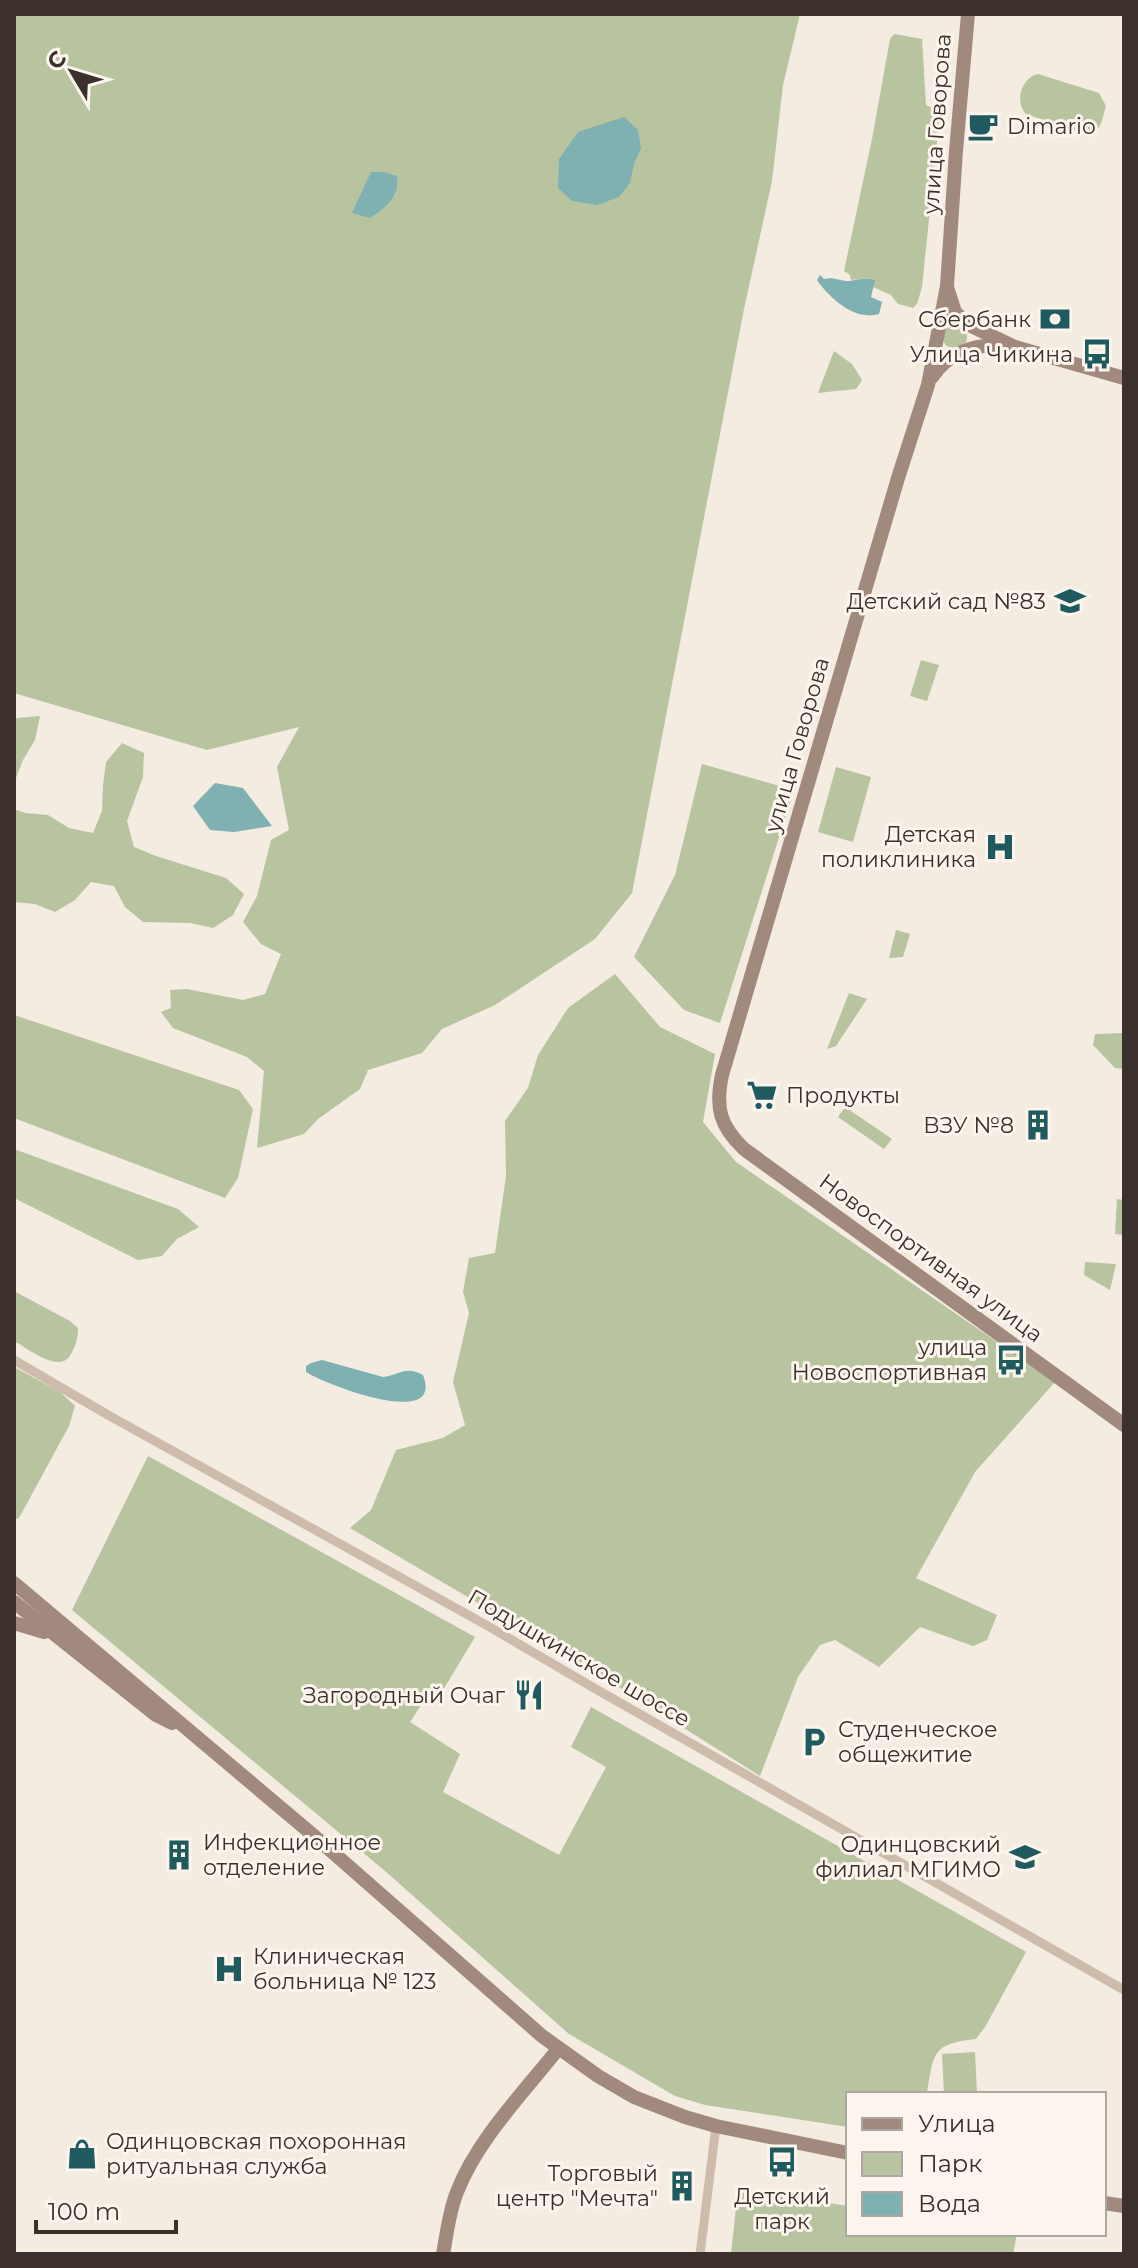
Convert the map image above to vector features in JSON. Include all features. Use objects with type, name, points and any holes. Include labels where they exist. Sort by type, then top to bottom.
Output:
[{"type":"main road","name":"улица Говорова","points":[[722,1119],[718,1094],[722,1075],[928,385],[947,286],[968,14]]},
{"type":"main road","name":"улица Говорова","points":[[928,385],[944,363],[962,352],[972,340],[972,334],[952,305],[947,286]]},
{"type":"main road","points":[[1015,347],[990,345],[954,354],[943,349],[938,334],[951,320],[965,323],[1015,347],[1124,378]]},
{"type":"main road","name":"Новоспортивная улица","points":[[722,1119],[735,1140],[756,1158],[1124,1425]]},
{"type":"main road","points":[[14,1583],[197,1736],[558,2049],[606,2082],[685,2117],[846,2153]]},
{"type":"main road","points":[[14,1602],[156,1715],[197,1736]]},
{"type":"main road","points":[[14,1623],[45,1633],[85,1659]]},
{"type":"main road","points":[[443,2254],[450,2211],[470,2164],[558,2049]]},
{"type":"street","name":"Подушкинское шоссе","points":[[14,1360],[488,1626],[1124,1990]]},
{"type":"street","points":[[700,2254],[716,2126]]},
{"type":"green space","points":[[14,14],[800,14],[783,85],[772,181],[744,309],[632,893],[595,939],[495,1005],[442,1029],[422,1053],[368,1070],[360,1089],[318,1119],[304,1134],[257,1148],[264,1071],[247,1057],[173,1028],[161,1012],[171,1008],[170,990],[187,989],[243,1000],[265,994],[281,954],[261,944],[243,922],[257,896],[271,840],[289,830],[277,767],[299,727],[207,750],[14,693]]},
{"type":"green space","points":[[894,34],[922,39],[926,105],[940,112],[922,287],[913,308],[898,304],[891,295],[873,287],[874,280],[851,280],[844,271],[890,39]]},
{"type":"green space","points":[[1038,74],[1099,93],[1106,106],[1096,131],[1088,135],[1026,114],[1020,97],[1024,85]]},
{"type":"green space","points":[[955,325],[963,329],[967,337],[963,345],[955,349],[947,345],[943,337],[947,329]]},
{"type":"green space","points":[[834,351],[852,364],[862,380],[856,389],[818,393]]},
{"type":"green space","points":[[921,660],[939,665],[927,701],[910,696]]},
{"type":"green space","points":[[40,716],[35,740],[14,783],[14,722],[17,718]]},
{"type":"green space","points":[[122,743],[144,753],[143,777],[127,821],[134,847],[226,878],[244,894],[233,915],[213,928],[190,923],[143,922],[125,907],[114,886],[91,882],[75,900],[55,912],[35,904],[14,902],[14,809],[48,815],[69,828],[93,833],[102,811],[106,762]]},
{"type":"green space","points":[[702,764],[794,790],[720,1023],[684,1010],[634,957],[675,875]]},
{"type":"green space","points":[[836,767],[871,777],[853,842],[818,832]]},
{"type":"green space","points":[[896,930],[910,934],[903,957],[889,958]]},
{"type":"green space","points":[[615,974],[660,1027],[715,1054],[703,1122],[736,1162],[1055,1382],[975,1472],[916,1578],[997,1615],[987,1640],[973,1646],[920,1627],[879,1667],[835,1640],[820,1645],[798,1677],[760,1776],[582,1664],[350,1528],[371,1510],[396,1450],[443,1438],[465,1425],[453,1382],[469,1313],[463,1292],[469,1258],[495,1253],[506,1176],[505,1121],[528,1088],[538,1055],[568,1008]]},
{"type":"green space","points":[[849,993],[867,999],[836,1046],[827,1049]]},
{"type":"green space","points":[[14,1015],[239,1090],[253,1109],[238,1178],[225,1198],[14,1118]]},
{"type":"green space","points":[[1124,1033],[1124,1069],[1115,1068],[1093,1045],[1095,1034]]},
{"type":"green space","points":[[845,1107],[892,1139],[884,1149],[838,1117]]},
{"type":"green space","points":[[14,1149],[178,1209],[199,1227],[177,1239],[162,1256],[138,1260],[14,1198]]},
{"type":"green space","points":[[1117,1199],[1124,1200],[1124,1235],[1115,1234]]},
{"type":"green space","points":[[1085,1262],[1116,1264],[1110,1290],[1084,1275]]},
{"type":"green space","points":[[14,1291],[78,1328],[75,1344],[66,1360],[52,1361],[14,1341]]},
{"type":"green space","points":[[14,1367],[60,1392],[75,1406],[69,1426],[19,1518],[14,1520]]},
{"type":"green space","points":[[148,1456],[475,1637],[434,1705],[425,1699],[410,1722],[460,1754],[443,1792],[559,1855],[606,1767],[571,1747],[591,1707],[1026,1952],[976,2039],[950,2044],[937,2053],[927,2092],[846,2092],[846,2127],[705,2105],[675,2096],[569,2034],[385,1871],[72,1610]]},
{"type":"green space","points":[[975,2052],[977,2092],[944,2092],[942,2054]]},
{"type":"green space","points":[[738,2189],[846,2206],[846,2236],[1017,2236],[1013,2254],[731,2254]]},
{"type":"water","points":[[624,117],[638,130],[641,148],[630,183],[619,197],[597,205],[572,201],[558,188],[559,159],[578,132]]},
{"type":"water","points":[[371,172],[397,176],[397,183],[391,201],[370,218],[352,213]]},
{"type":"water","points":[[820,275],[824,279],[846,281],[875,280],[871,297],[882,302],[879,314],[858,314],[845,307],[817,280]]},
{"type":"water","points":[[215,783],[243,788],[272,826],[234,832],[210,830],[193,806]]},
{"type":"water","points":[[322,1360],[383,1377],[407,1371],[417,1372],[423,1375],[425,1391],[417,1400],[400,1402],[357,1393],[306,1372],[306,1366]]},
{"type":"place","name":"Dimario","points":[[983,126]]},
{"type":"place","name":"Сбербанк","points":[[1055,319]]},
{"type":"place","name":"Улица Чикина","points":[[1097,354]]},
{"type":"place","name":"Детский сад №83","points":[[1070,601]]},
{"type":"place","name":"Детская поликлиника","points":[[1000,847]]},
{"type":"place","name":"Продукты","points":[[762,1095]]},
{"type":"place","name":"ВЗУ №8","points":[[1038,1125]]},
{"type":"place","name":"улица Новоспортивная","points":[[1011,1360]]},
{"type":"place","name":"Загородный Очаг","points":[[529,1695]]},
{"type":"place","name":"Студенческое общежитие","points":[[814,1742]]},
{"type":"place","name":"Инфекционное отделение","points":[[179,1855]]},
{"type":"place","name":"Одинцовский филиал МГИМО","points":[[1025,1857]]},
{"type":"place","name":"Клиническая больница № 123","points":[[229,1969]]},
{"type":"place","name":"Одинцовская похоронная ритуальная служба","points":[[82,2154]]},
{"type":"place","name":"Детский парк","points":[[782,2162]]},
{"type":"place","name":"Торговый центр \"Мечта\"","points":[[682,2186]]}]
